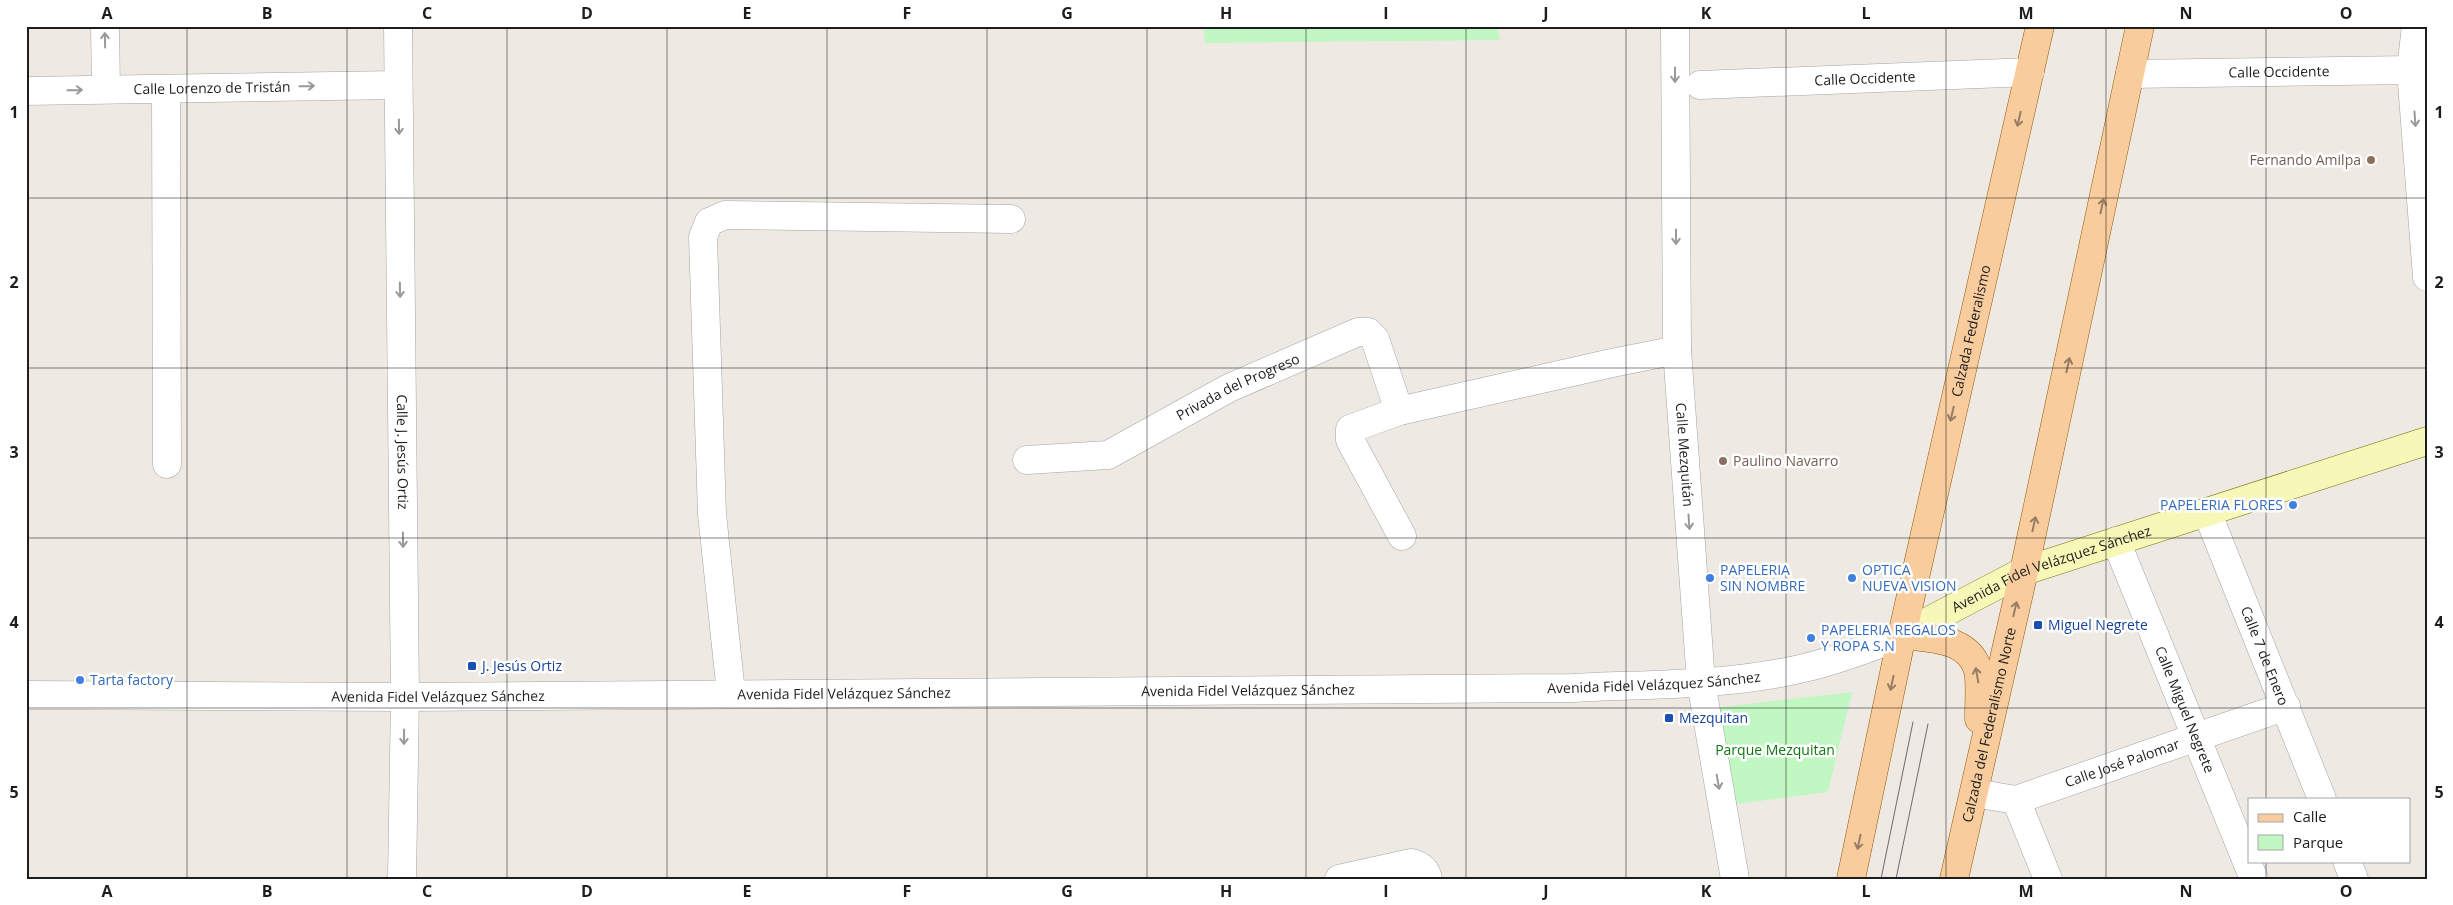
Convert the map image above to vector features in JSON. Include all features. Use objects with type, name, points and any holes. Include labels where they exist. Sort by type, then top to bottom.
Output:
[{"type":"main road","name":"Calzada Federalismo","points":[[1902,635],[2040,26]]},
{"type":"main road","points":[[2024,571],[2140,26]]},
{"type":"main road","name":"Avenida Fidel Velázquez Sánchez","points":[[1902,635],[2024,571],[2427,441]]},
{"type":"main road","name":"Calzada del Federalismo Norte","points":[[1954,879],[2024,571]]},
{"type":"main road","points":[[1851,879],[1902,635],[1955,643],[1968,653],[1974,662],[1978,674],[1981,758]]},
{"type":"street","points":[[105,26],[106,89]]},
{"type":"street","name":"Calle J. Jesús Ortiz","points":[[398,26],[405,698],[402,879]]},
{"type":"street","name":"Calle Mezquitán","points":[[1676,26],[1677,350],[1701,682],[1735,879]]},
{"type":"street","points":[[2416,26],[2427,277]]},
{"type":"street","name":"Calle Occidente","points":[[2130,74],[2419,69]]},
{"type":"street","name":"Calle Occidente","points":[[1700,85],[2030,72]]},
{"type":"street","name":"Calle Lorenzo de Tristán","points":[[26,91],[398,85]]},
{"type":"street","points":[[166,88],[167,464]]},
{"type":"street","points":[[731,693],[712,514],[704,237],[709,222],[725,215],[1011,219]]},
{"type":"street","name":"Privada del Progreso","points":[[1027,460],[1108,456],[1229,388],[1358,332],[1368,332],[1375,339],[1399,411]]},
{"type":"street","points":[[1402,536],[1350,440],[1350,429],[1399,411],[1677,350]]},
{"type":"street","name":"Calle 7 de Enero","points":[[2207,512],[2322,798]]},
{"type":"street","name":"Calle Miguel Negrete","points":[[2116,541],[2254,879]]},
{"type":"street","name":"Avenida Fidel Velázquez Sánchez","points":[[26,695],[405,698],[731,693],[1572,688],[1752,678],[1804,668],[1854,654],[1902,635]]},
{"type":"street","name":"Calle José Palomar","points":[[2016,800],[2286,706]]},
{"type":"street","points":[[1974,793],[2016,800],[2048,879]]},
{"type":"street","points":[[2348,862],[2354,879]]},
{"type":"street","points":[[1339,879],[1411,863],[1419,864],[1427,872],[1428,879]]},
{"type":"green space","points":[[1203,26],[1497,26],[1500,40],[1205,43]]},
{"type":"green space","name":"Parque Mezquitan","points":[[1852,692],[1828,792],[1729,805],[1713,708]]},
{"type":"tram line","points":[[1881,879],[1913,722]]},
{"type":"tram line","points":[[1896,879],[1928,724]]},
{"type":"place","name":"Fernando Amilpa","points":[[2371,160]]},
{"type":"place","name":"Paulino Navarro","points":[[1723,461]]},
{"type":"place","name":"PAPELERIA FLORES","points":[[2293,505]]},
{"type":"place","name":"PAPELERIA SIN NOMBRE","points":[[1710,578]]},
{"type":"place","name":"OPTICA NUEVA VISION","points":[[1852,578]]},
{"type":"place","name":"Miguel Negrete","points":[[2038,625]]},
{"type":"place","name":"PAPELERIA REGALOS Y ROPA S.N","points":[[1811,638]]},
{"type":"place","name":"J. Jesús Ortiz","points":[[472,666]]},
{"type":"place","name":"Tarta factory","points":[[80,680]]},
{"type":"place","name":"Mezquitan","points":[[1669,718]]}]
